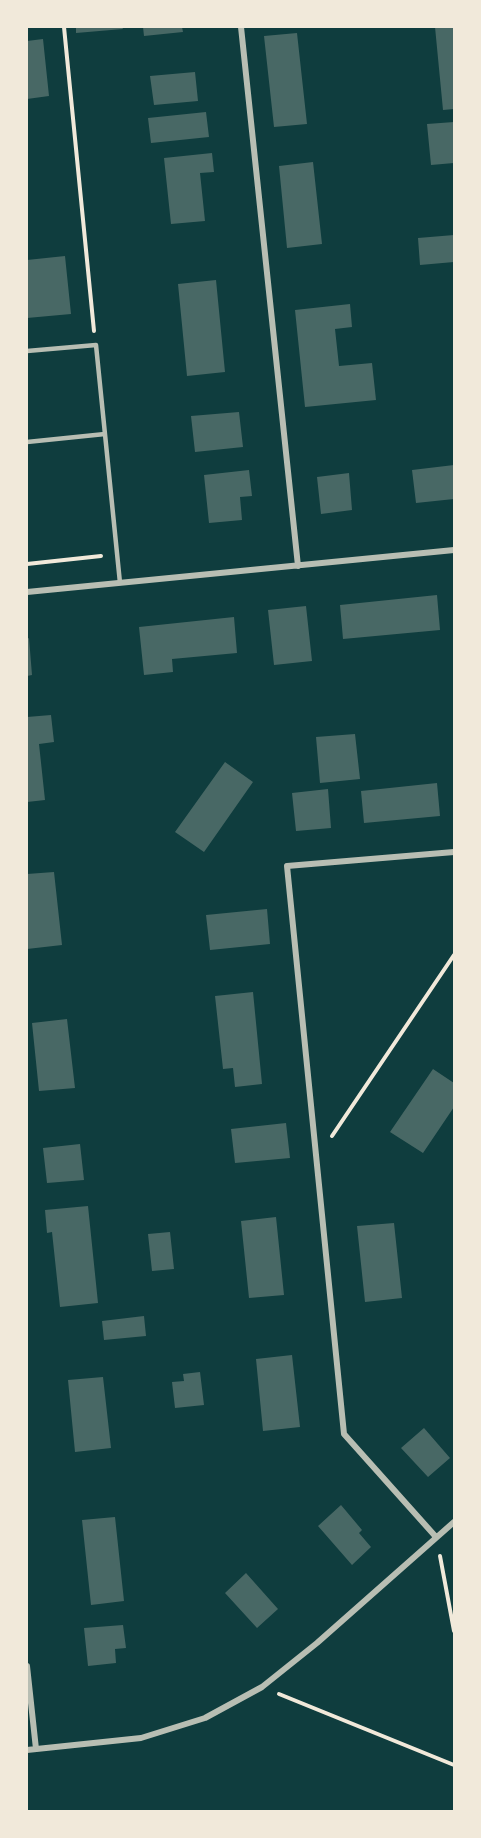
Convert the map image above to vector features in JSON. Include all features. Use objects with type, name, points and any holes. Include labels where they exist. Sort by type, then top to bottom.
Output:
[{"type":"street","points":[[241,27],[298,566]]},
{"type":"street","points":[[27,592],[454,550]]},
{"type":"street","points":[[436,1537],[344,1434],[287,866],[454,852]]},
{"type":"street","points":[[27,1750],[141,1738],[205,1718],[262,1687],[317,1643],[454,1522]]},
{"type":"street","points":[[27,1666],[36,1749]]},
{"type":"lane","points":[[27,351],[96,345],[120,583]]},
{"type":"lane","points":[[27,442],[105,434]]},
{"type":"path","points":[[64,27],[96,345]]},
{"type":"path","points":[[27,564],[117,555]]},
{"type":"path","points":[[317,1160],[454,955]]},
{"type":"path","points":[[436,1537],[454,1631]]},
{"type":"path","points":[[262,1687],[454,1765]]},
{"type":"building","points":[[76,27],[122,27],[123,29],[76,33]]},
{"type":"building","points":[[143,27],[182,27],[183,32],[144,36]]},
{"type":"building","points":[[435,27],[454,27],[454,109],[443,110]]},
{"type":"building","points":[[297,33],[307,124],[274,127],[264,36]]},
{"type":"building","points":[[43,39],[49,96],[27,99],[27,41]]},
{"type":"building","points":[[195,72],[198,101],[154,105],[150,76]]},
{"type":"building","points":[[206,112],[209,137],[151,143],[148,118]]},
{"type":"building","points":[[454,122],[454,163],[431,165],[427,124]]},
{"type":"building","points":[[212,153],[214,172],[200,173],[205,221],[171,224],[164,158]]},
{"type":"building","points":[[313,162],[322,244],[287,248],[279,166]]},
{"type":"building","points":[[454,235],[454,262],[420,265],[418,238]]},
{"type":"building","points":[[65,256],[71,314],[27,318],[27,260]]},
{"type":"building","points":[[216,280],[225,372],[187,376],[178,284]]},
{"type":"building","points":[[350,304],[352,327],[335,329],[339,366],[372,363],[376,400],[305,407],[295,310]]},
{"type":"building","points":[[239,412],[243,447],[195,452],[191,416]]},
{"type":"building","points":[[454,465],[454,499],[416,503],[412,470]]},
{"type":"building","points":[[249,470],[252,496],[240,497],[242,520],[209,523],[204,475]]},
{"type":"building","points":[[349,473],[352,510],[321,514],[317,477]]},
{"type":"building","points":[[437,595],[440,630],[343,639],[340,605]]},
{"type":"building","points":[[306,606],[312,661],[274,665],[268,610]]},
{"type":"building","points":[[234,617],[237,653],[172,659],[173,672],[144,675],[139,627]]},
{"type":"building","points":[[29,638],[32,675],[27,676],[27,639]]},
{"type":"building","points":[[51,715],[54,742],[39,744],[45,800],[27,802],[27,717]]},
{"type":"building","points":[[355,734],[360,779],[320,783],[316,737]]},
{"type":"building","points":[[225,762],[253,782],[204,852],[175,832]]},
{"type":"building","points":[[437,783],[440,816],[364,823],[361,791]]},
{"type":"building","points":[[328,789],[331,828],[296,831],[292,793]]},
{"type":"building","points":[[54,872],[62,945],[27,949],[27,874]]},
{"type":"building","points":[[267,909],[270,944],[210,950],[206,915]]},
{"type":"building","points":[[253,992],[262,1084],[235,1087],[233,1068],[223,1069],[215,996]]},
{"type":"building","points":[[67,1019],[75,1088],[39,1091],[32,1023]]},
{"type":"building","points":[[433,1069],[454,1083],[454,1107],[423,1153],[390,1132]]},
{"type":"building","points":[[286,1123],[290,1158],[235,1163],[231,1129]]},
{"type":"building","points":[[80,1144],[84,1180],[47,1183],[43,1148]]},
{"type":"building","points":[[88,1206],[98,1303],[60,1307],[52,1232],[47,1233],[45,1210]]},
{"type":"building","points":[[276,1217],[284,1295],[249,1298],[241,1221]]},
{"type":"building","points":[[394,1223],[402,1298],[365,1302],[357,1226]]},
{"type":"building","points":[[170,1232],[174,1269],[152,1271],[148,1234]]},
{"type":"building","points":[[144,1316],[146,1336],[104,1340],[102,1321]]},
{"type":"building","points":[[292,1355],[300,1427],[263,1431],[256,1359]]},
{"type":"building","points":[[200,1372],[204,1405],[175,1408],[172,1382],[184,1381],[183,1374]]},
{"type":"building","points":[[103,1377],[111,1448],[75,1452],[68,1380]]},
{"type":"building","points":[[424,1428],[450,1458],[428,1477],[401,1448]]},
{"type":"building","points":[[341,1505],[362,1530],[359,1533],[371,1547],[352,1565],[318,1526]]},
{"type":"building","points":[[115,1517],[124,1601],[91,1605],[82,1520]]},
{"type":"building","points":[[246,1573],[278,1609],[257,1628],[225,1593]]},
{"type":"building","points":[[123,1625],[126,1648],[115,1649],[116,1663],[88,1666],[84,1628]]}]
